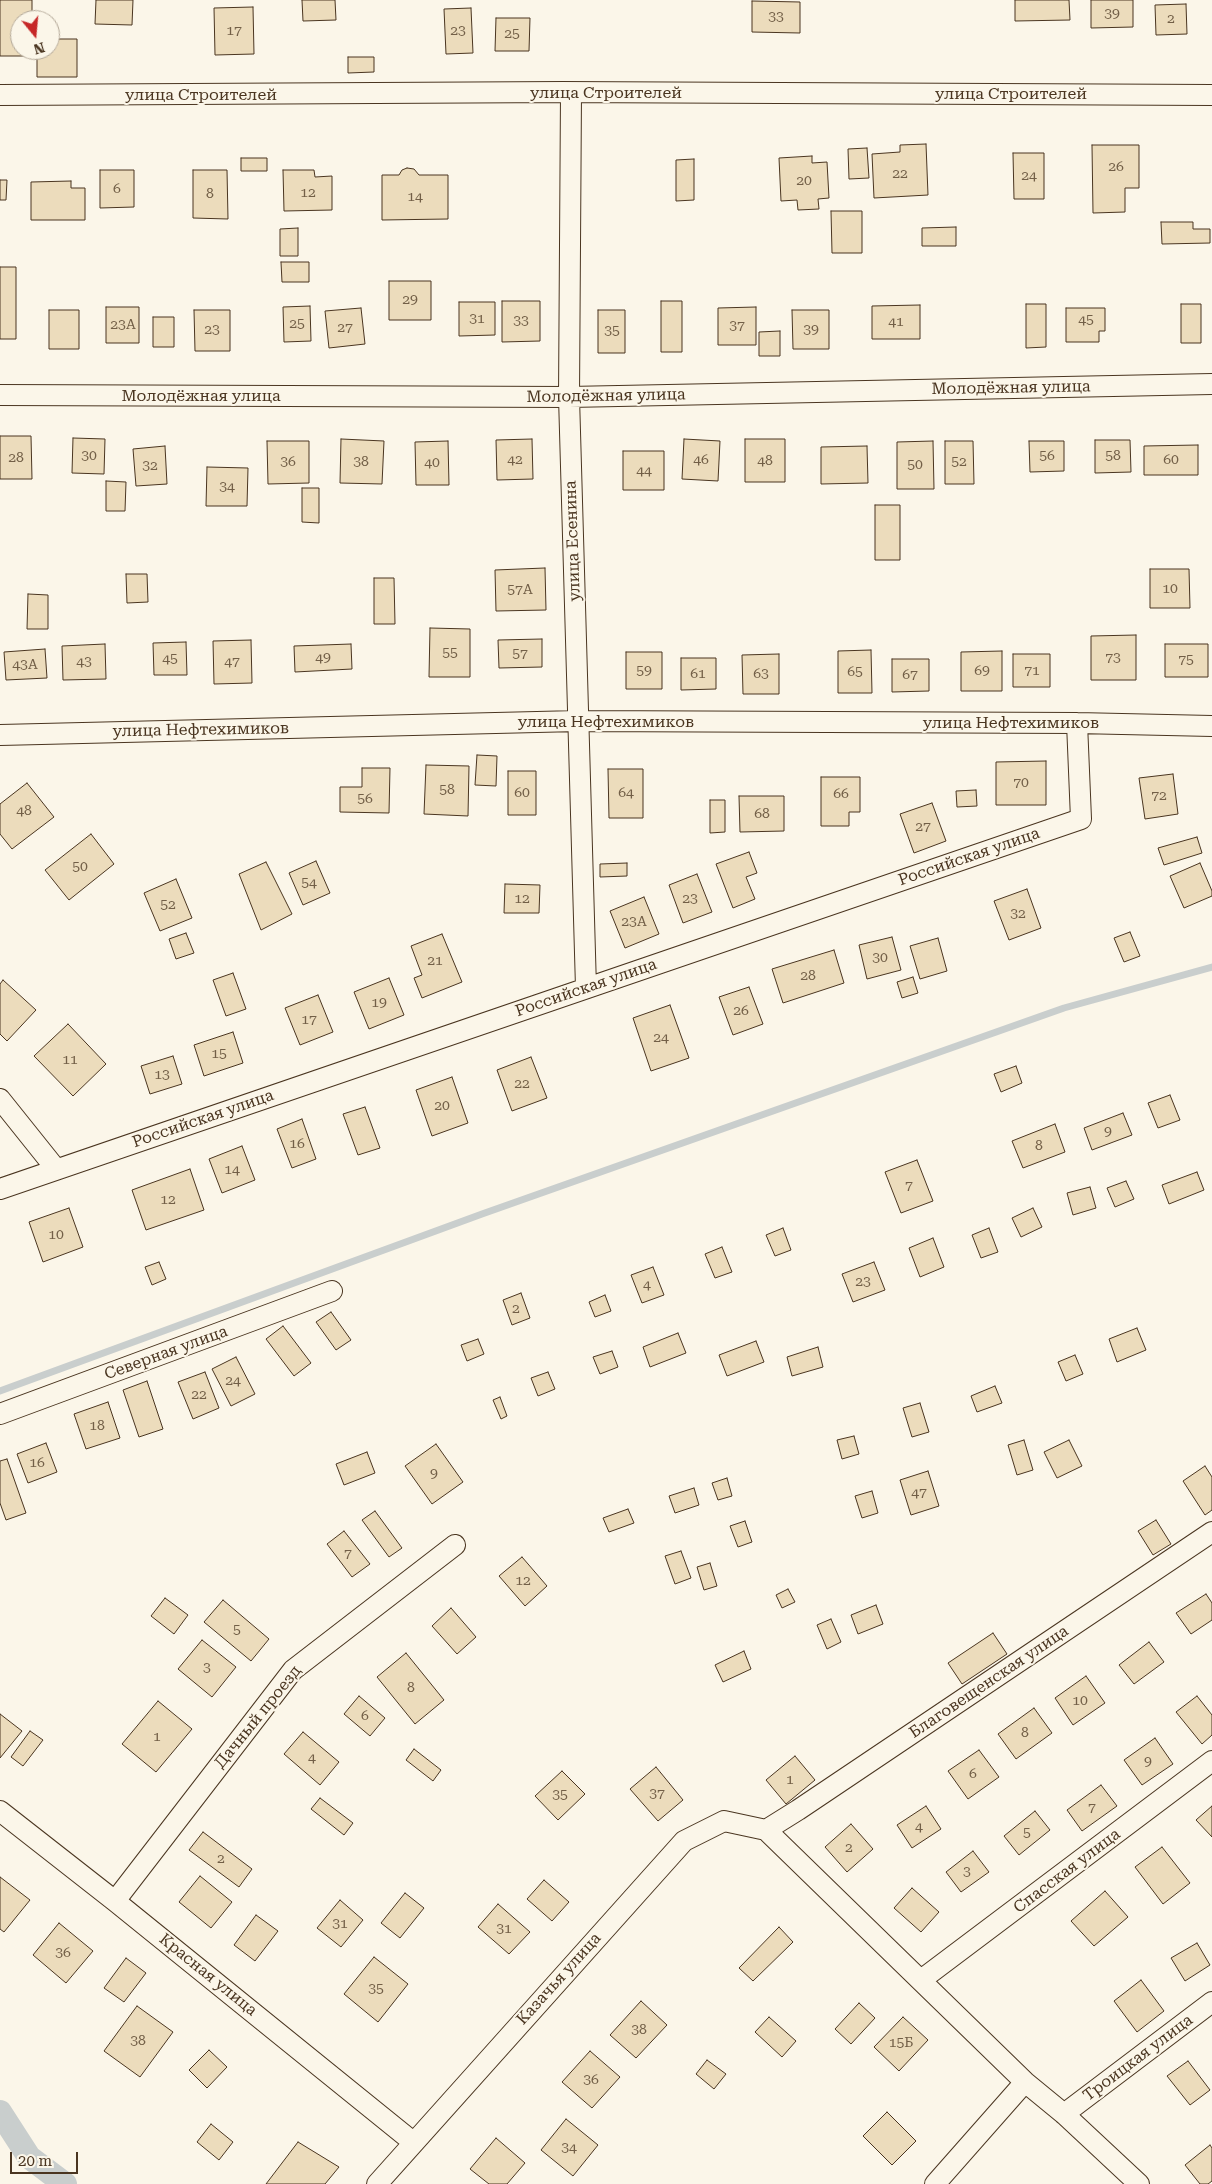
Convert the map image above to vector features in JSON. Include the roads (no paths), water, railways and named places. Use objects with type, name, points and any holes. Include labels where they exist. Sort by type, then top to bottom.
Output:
[{"type":"street","name":"улица Строителей","points":[[0,95],[571,93],[1212,95]]},
{"type":"street","name":"улица Есенина","points":[[571,93],[569,397],[586,988]]},
{"type":"street","name":"Молодёжная улица","points":[[0,395],[569,397],[1212,384]]},
{"type":"street","name":"улица Нефтехимиков","points":[[0,735],[578,721],[1077,723],[1212,726]]},
{"type":"street","name":"Российская улица","points":[[0,1190],[56,1169],[1081,819],[1077,723]]},
{"type":"street","points":[[0,1099],[56,1169]]},
{"type":"street","name":"Северная улица","points":[[0,1414],[332,1291]]},
{"type":"street","name":"Благовещенская улица","points":[[766,1830],[1212,1532]]},
{"type":"street","name":"Дачный проезд","points":[[115,1901],[293,1670],[455,1545]]},
{"type":"street","name":"Спасская улица","points":[[921,1980],[1212,1761]]},
{"type":"street","name":"Красная улица","points":[[0,1811],[115,1901],[413,2142]]},
{"type":"street","name":"Казачья улица","points":[[377,2184],[684,1842],[724,1820],[766,1830]]},
{"type":"street","points":[[766,1830],[1025,2082],[1064,2114],[1139,2184]]},
{"type":"street","name":"Троицкая улица","points":[[1064,2114],[1212,2002]]},
{"type":"street","points":[[935,2184],[1025,2082]]},
{"type":"waterway","points":[[0,1391],[482,1214],[1064,1008],[1212,967]]},
{"type":"waterway","points":[[0,2112],[29,2157],[65,2184]]}]
